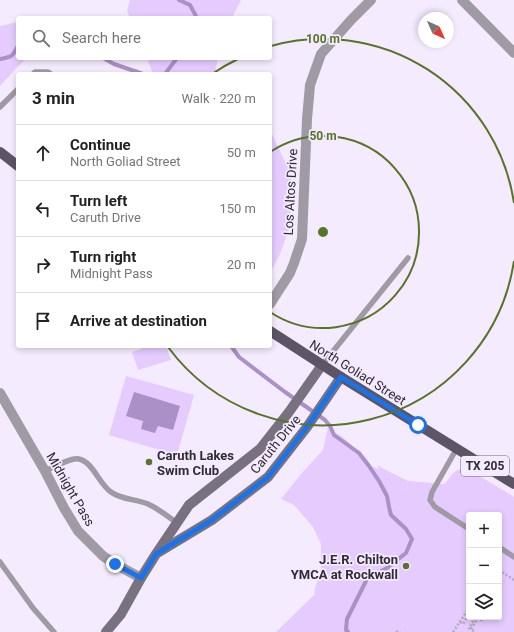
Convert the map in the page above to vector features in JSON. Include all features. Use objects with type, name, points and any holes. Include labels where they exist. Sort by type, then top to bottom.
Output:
[{"type":"main road","points":[[0,152],[16,164]]},
{"type":"main road","name":"North Goliad Street","points":[[272,332],[341,377],[514,484]]},
{"type":"street","name":"Los Altos Drive","points":[[272,301],[290,272],[302,239],[307,119],[310,85],[322,54],[351,20],[372,0]]},
{"type":"street","points":[[462,0],[514,53]]},
{"type":"street","name":"Caruth Drive","points":[[106,632],[121,614],[141,578],[189,505],[260,449],[289,412],[322,365]]},
{"type":"street","name":"Caruth Drive","points":[[156,554],[212,520],[268,477],[307,427],[341,377]]},
{"type":"street","name":"Midnight Pass","points":[[0,393],[78,531],[103,556],[141,578]]},
{"type":"lane","points":[[35,72],[48,72]]},
{"type":"lane","points":[[0,107],[16,91]]},
{"type":"lane","points":[[322,365],[408,258]]},
{"type":"lane","points":[[457,448],[432,492],[430,500],[435,507],[466,527]]},
{"type":"lane","points":[[45,471],[77,458],[84,460],[104,486],[111,492],[124,498],[149,504],[177,523]]},
{"type":"lane","points":[[500,548],[514,557]]},
{"type":"lane","points":[[0,562],[33,608],[54,632]]},
{"type":"path","points":[[502,572],[514,580]]},
{"type":"path","points":[[453,632],[466,613]]},
{"type":"path","points":[[460,622],[463,624],[466,619]]},
{"type":"path","points":[[474,620],[469,628],[473,630],[477,620]]},
{"type":"path","points":[[396,632],[400,632]]},
{"type":"shaded area","points":[[130,0],[241,0],[233,16],[129,16],[127,11]]},
{"type":"shaded area","points":[[16,22],[16,60],[24,60],[0,86],[0,26]]},
{"type":"shaded area","points":[[148,60],[218,60],[215,72],[152,72]]},
{"type":"shaded area","points":[[272,134],[289,170],[293,188],[289,228],[280,254],[272,269]]},
{"type":"shaded area","points":[[143,348],[167,348],[171,360],[138,370],[132,352]]},
{"type":"shaded area","points":[[126,376],[194,395],[177,455],[109,435]]},
{"type":"shaded area","points":[[134,392],[180,406],[173,430],[158,426],[155,433],[141,429],[143,421],[126,416]]},
{"type":"shaded area","name":"J.E.R. Chilton YMCA at Rockwall","points":[[328,428],[344,438],[373,467],[379,469],[377,465],[408,481],[445,484],[457,470],[464,468],[514,497],[514,632],[276,632],[315,594],[314,592],[321,569],[321,544],[313,527],[294,505],[281,499],[323,450]]},
{"type":"waterway","points":[[179,0],[190,5],[196,16]]},
{"type":"waterway","points":[[0,59],[11,56],[16,49]]},
{"type":"waterway","points":[[107,60],[137,72]]},
{"type":"waterway","points":[[166,72],[176,60]]},
{"type":"waterway","points":[[232,348],[239,357],[325,420],[330,426],[334,435],[359,453],[379,481],[387,496],[391,515],[406,529],[412,539],[406,553],[387,568],[367,579],[347,619],[346,630],[348,632]]},
{"type":"place","name":"Caruth Lakes Swim Club","points":[[149,462]]},
{"type":"place","name":"J.E.R. Chilton YMCA at Rockwall","points":[[406,566]]},
{"type":"route","points":[[115,564],[141,578],[156,554],[212,520],[268,477],[307,427],[341,377],[418,425]]}]
